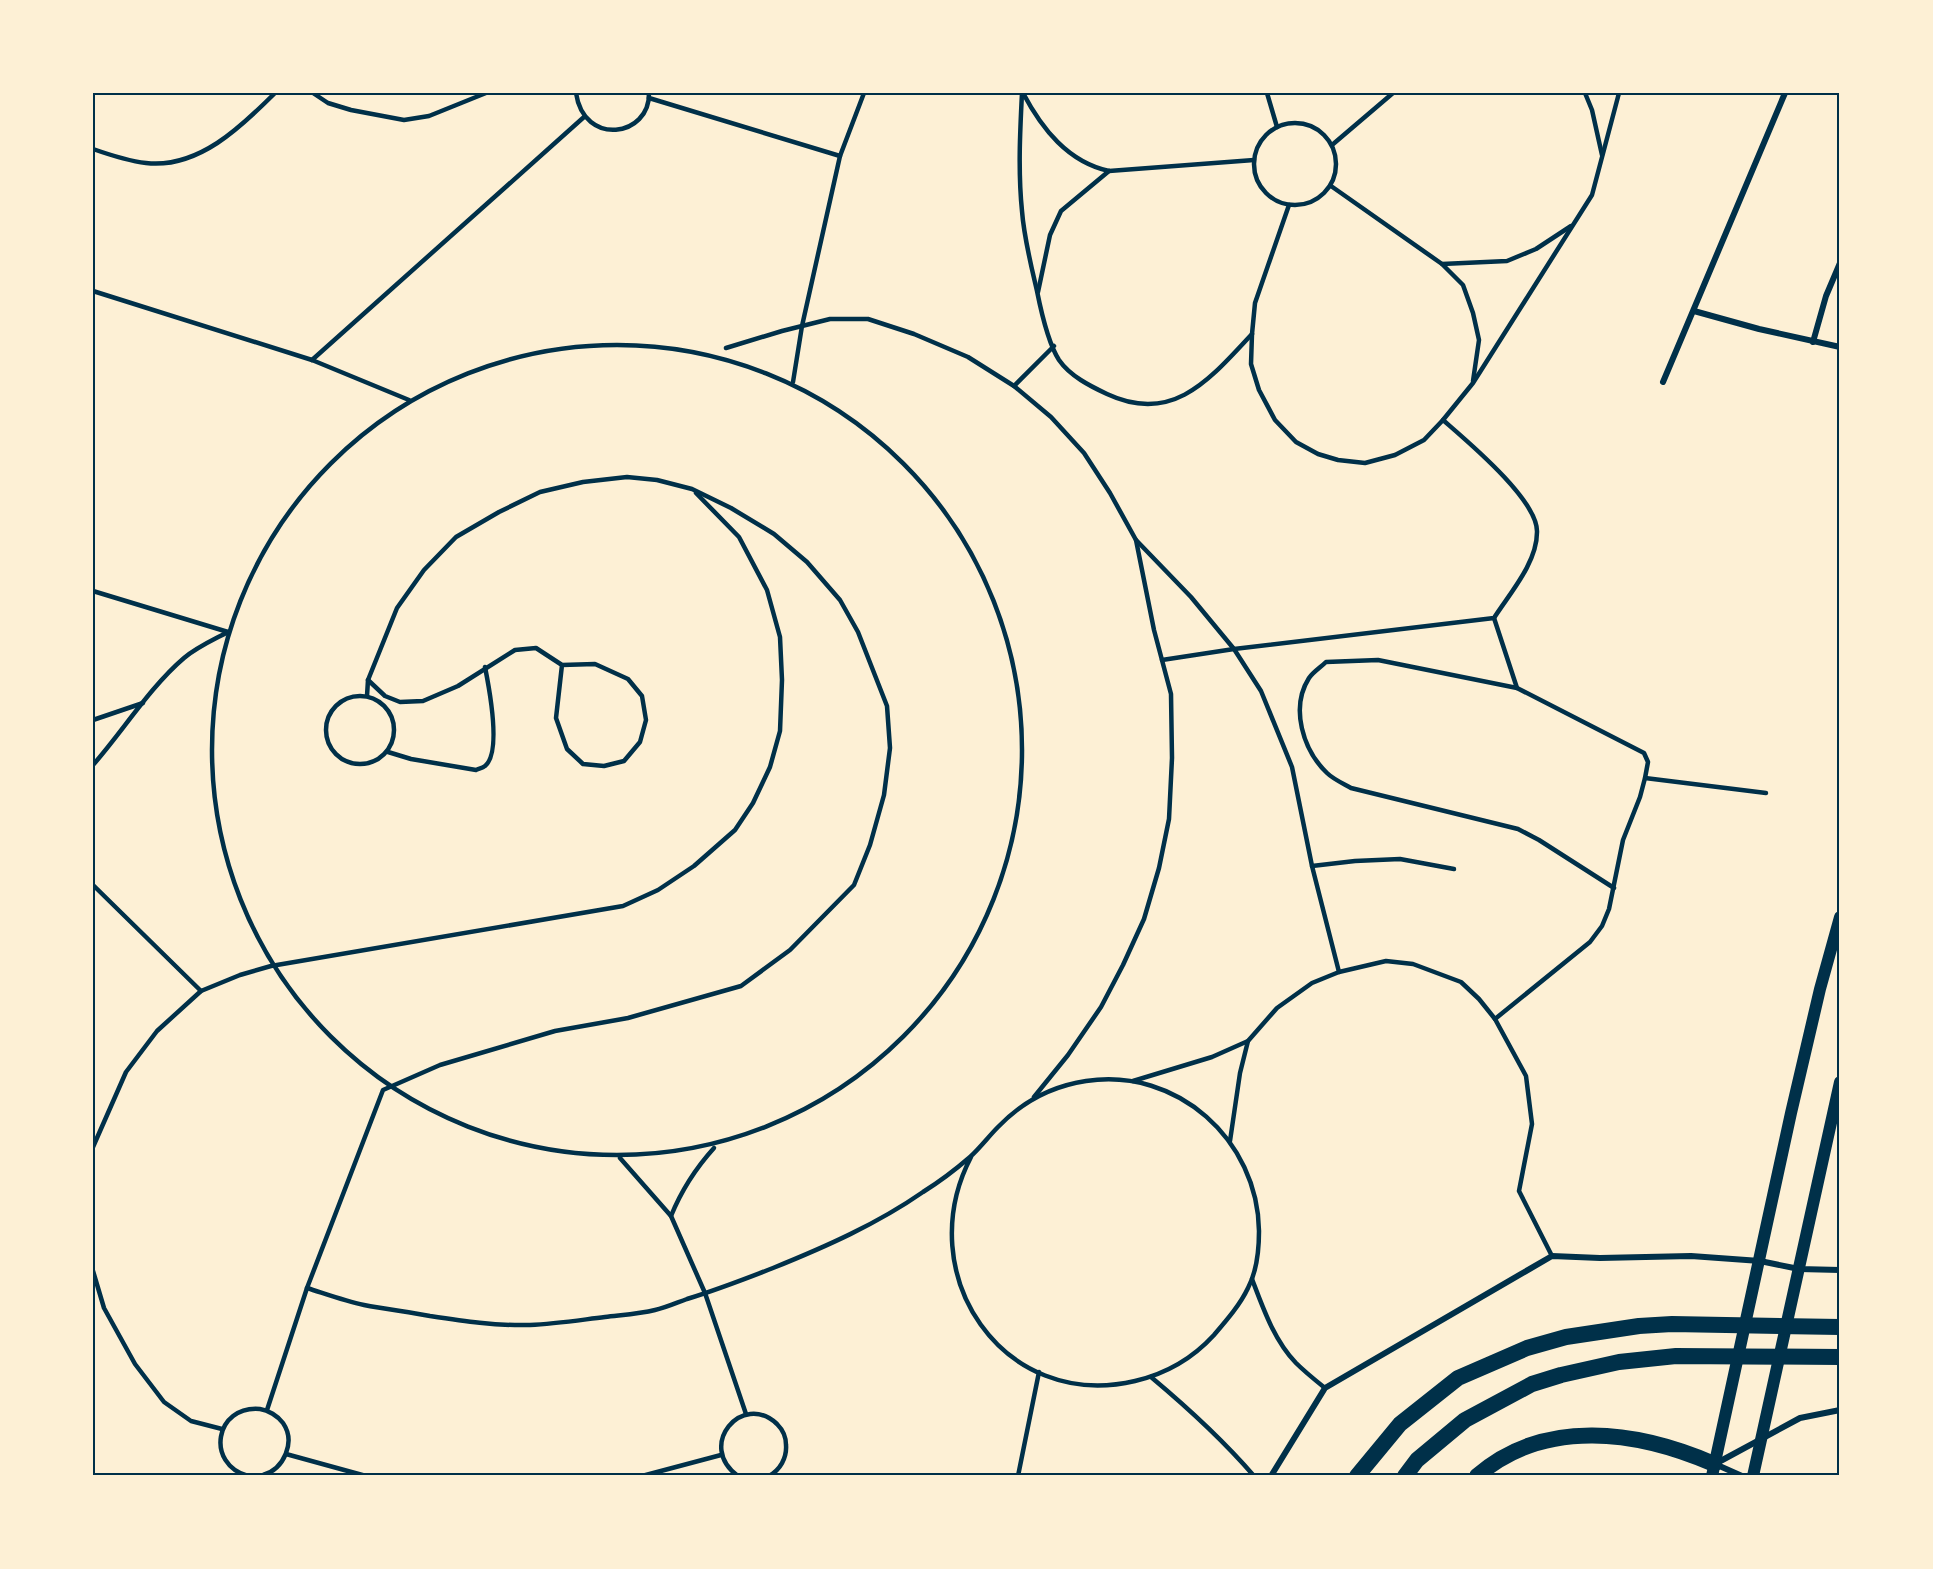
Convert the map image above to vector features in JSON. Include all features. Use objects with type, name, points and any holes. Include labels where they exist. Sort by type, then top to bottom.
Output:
[{"type":"highway","points":[[1357,1476],[1400,1424],[1458,1378],[1527,1348],[1566,1337],[1639,1326],[1683,1324],[1833,1327]]},
{"type":"highway","points":[[1405,1476],[1417,1461],[1465,1420],[1532,1384],[1590,1368],[1648,1358],[1832,1357]]},
{"type":"highway","points":[[1477,1476],[1505,1457],[1527,1447],[1568,1436],[1587,1435],[1649,1441],[1693,1455],[1713,1470]]},
{"type":"main road","points":[[1713,1470],[1820,989],[1840,917]]},
{"type":"main road","points":[[1754,1476],[1799,1269],[1834,1128],[1840,1082]]},
{"type":"street","points":[[1662,382],[1695,310],[1785,93]]},
{"type":"street","points":[[1813,342],[1826,296],[1840,263]]},
{"type":"street","points":[[1695,310],[1813,342],[1840,347]]},
{"type":"street","points":[[1271,1476],[1325,1389],[1552,1256],[1600,1258],[1691,1256],[1760,1261],[1799,1269],[1840,1270]]},
{"type":"street","points":[[1713,1470],[1762,1438],[1800,1418],[1840,1410]]},
{"type":"street","points":[[1713,1470],[1742,1476]]},
{"type":"lane","points":[[93,149],[116,157],[148,163],[187,157],[206,151],[235,131],[275,93]]},
{"type":"lane","points":[[314,93],[328,103],[351,110],[404,120],[429,116],[486,93]]},
{"type":"lane","points":[[576,93],[578,106],[584,117],[604,130],[626,128],[639,119],[647,107],[649,96],[840,156]]},
{"type":"lane","points":[[794,382],[802,326],[840,156],[864,93]]},
{"type":"lane","points":[[1023,93],[1031,109],[1059,145],[1092,167],[1109,171],[1254,160]]},
{"type":"lane","points":[[1023,93],[1019,150],[1022,212],[1043,320],[1059,361],[1084,384],[1117,399],[1148,405],[1180,399],[1214,375],[1252,334]]},
{"type":"lane","points":[[1267,93],[1277,127]]},
{"type":"lane","points":[[1332,145],[1393,93]]},
{"type":"lane","points":[[1585,93],[1592,110],[1603,157]]},
{"type":"lane","points":[[1289,205],[1255,303],[1251,364],[1258,390],[1275,420],[1296,442],[1318,454],[1338,460],[1365,463],[1395,455],[1424,440],[1473,383],[1592,195],[1619,93]]},
{"type":"lane","points":[[312,360],[584,117]]},
{"type":"lane","points":[[1290,123],[1304,123],[1325,135],[1332,145],[1337,169],[1331,186],[1321,197],[1310,203],[1289,205],[1276,201],[1259,185],[1254,160],[1259,143],[1277,127],[1290,123]]},
{"type":"lane","points":[[1037,294],[1050,236],[1061,211],[1109,171]]},
{"type":"lane","points":[[1331,186],[1442,264],[1463,285],[1479,340],[1473,383]]},
{"type":"lane","points":[[1442,264],[1507,261],[1536,249],[1574,224]]},
{"type":"lane","points":[[93,291],[312,360],[409,400]]},
{"type":"lane","points":[[715,347],[726,348],[830,319],[868,319],[914,334],[968,357],[1014,386],[1051,417],[1084,453],[1136,540],[1191,597],[1234,649],[1262,691],[1292,767],[1312,866],[1339,972]]},
{"type":"lane","points":[[365,1076],[336,1051],[303,1014],[270,966],[236,888],[223,839],[216,782],[218,723],[228,632],[242,596],[260,559],[290,515],[328,471],[371,429],[409,400],[479,365],[533,352],[593,342],[704,347]]},
{"type":"lane","points":[[1014,386],[1053,346]]},
{"type":"lane","points":[[726,348],[736,353]]},
{"type":"lane","points":[[377,1086],[491,1135],[575,1154],[620,1158],[714,1148],[819,1100],[865,1069],[930,1004],[981,932],[997,897],[1013,851],[1021,797],[1022,739],[1014,677],[997,618],[957,527],[932,488],[893,452],[845,416],[794,382],[755,363]]},
{"type":"lane","points":[[1443,420],[1478,451],[1527,502],[1536,519],[1537,532],[1532,557],[1494,618]]},
{"type":"lane","points":[[267,1410],[307,1288],[382,1090],[440,1065],[555,1031],[628,1018],[741,986],[790,950],[854,885],[870,845],[884,795],[890,748],[887,706],[858,632],[840,600],[807,562],[774,534],[731,507],[692,489],[657,480],[627,477],[583,482],[540,492],[456,537],[424,570],[397,608],[368,680],[367,696]]},
{"type":"lane","points":[[93,1147],[126,1072],[157,1031],[201,991],[270,966],[623,906],[658,890],[694,866],[735,830],[753,803],[770,767],[780,730],[782,680],[780,637],[767,590],[739,537],[692,489]]},
{"type":"lane","points":[[1032,1100],[1068,1055],[1101,1007],[1123,965],[1144,919],[1169,819],[1172,758],[1171,694],[1154,630],[1136,540]]},
{"type":"lane","points":[[93,591],[228,632]]},
{"type":"lane","points":[[1162,660],[1234,649],[1494,618]]},
{"type":"lane","points":[[1494,618],[1517,688]]},
{"type":"lane","points":[[93,765],[143,703],[184,659],[198,648],[228,632]]},
{"type":"lane","points":[[368,680],[385,696],[400,702],[423,701],[458,686],[515,650],[536,648],[562,665],[595,664],[628,679],[642,696],[646,720],[640,742],[624,761],[604,766],[583,764],[567,749],[556,718],[562,665]]},
{"type":"lane","points":[[1495,1019],[1590,942],[1602,926],[1614,888],[1623,840],[1640,798],[1645,778],[1648,762],[1644,753],[1517,688],[1378,660],[1326,662],[1309,677],[1303,694],[1299,718],[1302,732],[1313,755],[1328,774],[1351,788],[1518,829],[1614,888]]},
{"type":"lane","points":[[388,752],[411,759],[476,770],[484,767],[492,751],[493,711],[485,667]]},
{"type":"lane","points":[[367,696],[378,700],[387,708],[396,730],[388,752],[373,763],[355,765],[338,757],[328,742],[326,724],[334,708],[349,697],[367,696]]},
{"type":"lane","points":[[93,720],[143,703]]},
{"type":"lane","points":[[1645,778],[1766,793]]},
{"type":"lane","points":[[1312,866],[1400,859],[1454,869]]},
{"type":"lane","points":[[93,885],[201,991]]},
{"type":"lane","points":[[1133,1081],[1212,1058],[1248,1041],[1277,1008],[1312,984],[1339,972],[1386,962],[1413,964],[1461,982],[1495,1019],[1526,1076],[1532,1124],[1519,1191],[1552,1256]]},
{"type":"lane","points":[[1230,1141],[1240,1073],[1248,1041]]},
{"type":"lane","points":[[307,1288],[361,1304],[482,1324],[530,1325],[655,1310],[785,1263],[867,1226],[901,1207],[971,1157],[1000,1124],[1032,1100],[1048,1092],[1081,1082],[1116,1079],[1152,1086],[1184,1100],[1210,1118],[1230,1141],[1246,1169],[1256,1200],[1259,1238],[1252,1279],[1247,1291],[1228,1320],[1206,1344],[1186,1359],[1151,1377],[1125,1383],[1097,1385],[1075,1383],[1040,1372],[1005,1351],[982,1326],[965,1299],[956,1275],[950,1239],[952,1209],[963,1172],[971,1157]]},
{"type":"lane","points":[[671,1216],[681,1191],[693,1171],[714,1148]]},
{"type":"lane","points":[[620,1158],[671,1216],[705,1293],[746,1414]]},
{"type":"lane","points":[[93,1271],[104,1308],[135,1364],[164,1402],[191,1421],[222,1429]]},
{"type":"lane","points":[[1252,1279],[1268,1318],[1284,1348],[1296,1364],[1325,1389]]},
{"type":"lane","points":[[1018,1476],[1040,1372]]},
{"type":"lane","points":[[1151,1377],[1205,1424],[1254,1476]]},
{"type":"lane","points":[[248,1408],[267,1410],[283,1424],[289,1440],[286,1454],[276,1468],[262,1476],[245,1476],[226,1462],[220,1449],[222,1429],[232,1416],[248,1408]]},
{"type":"lane","points":[[738,1476],[726,1465],[721,1455],[720,1444],[724,1431],[735,1419],[746,1414],[761,1414],[772,1419],[780,1427],[786,1440],[787,1452],[781,1466],[769,1476]]},
{"type":"lane","points":[[286,1454],[366,1476]]},
{"type":"lane","points":[[642,1476],[721,1455]]}]
